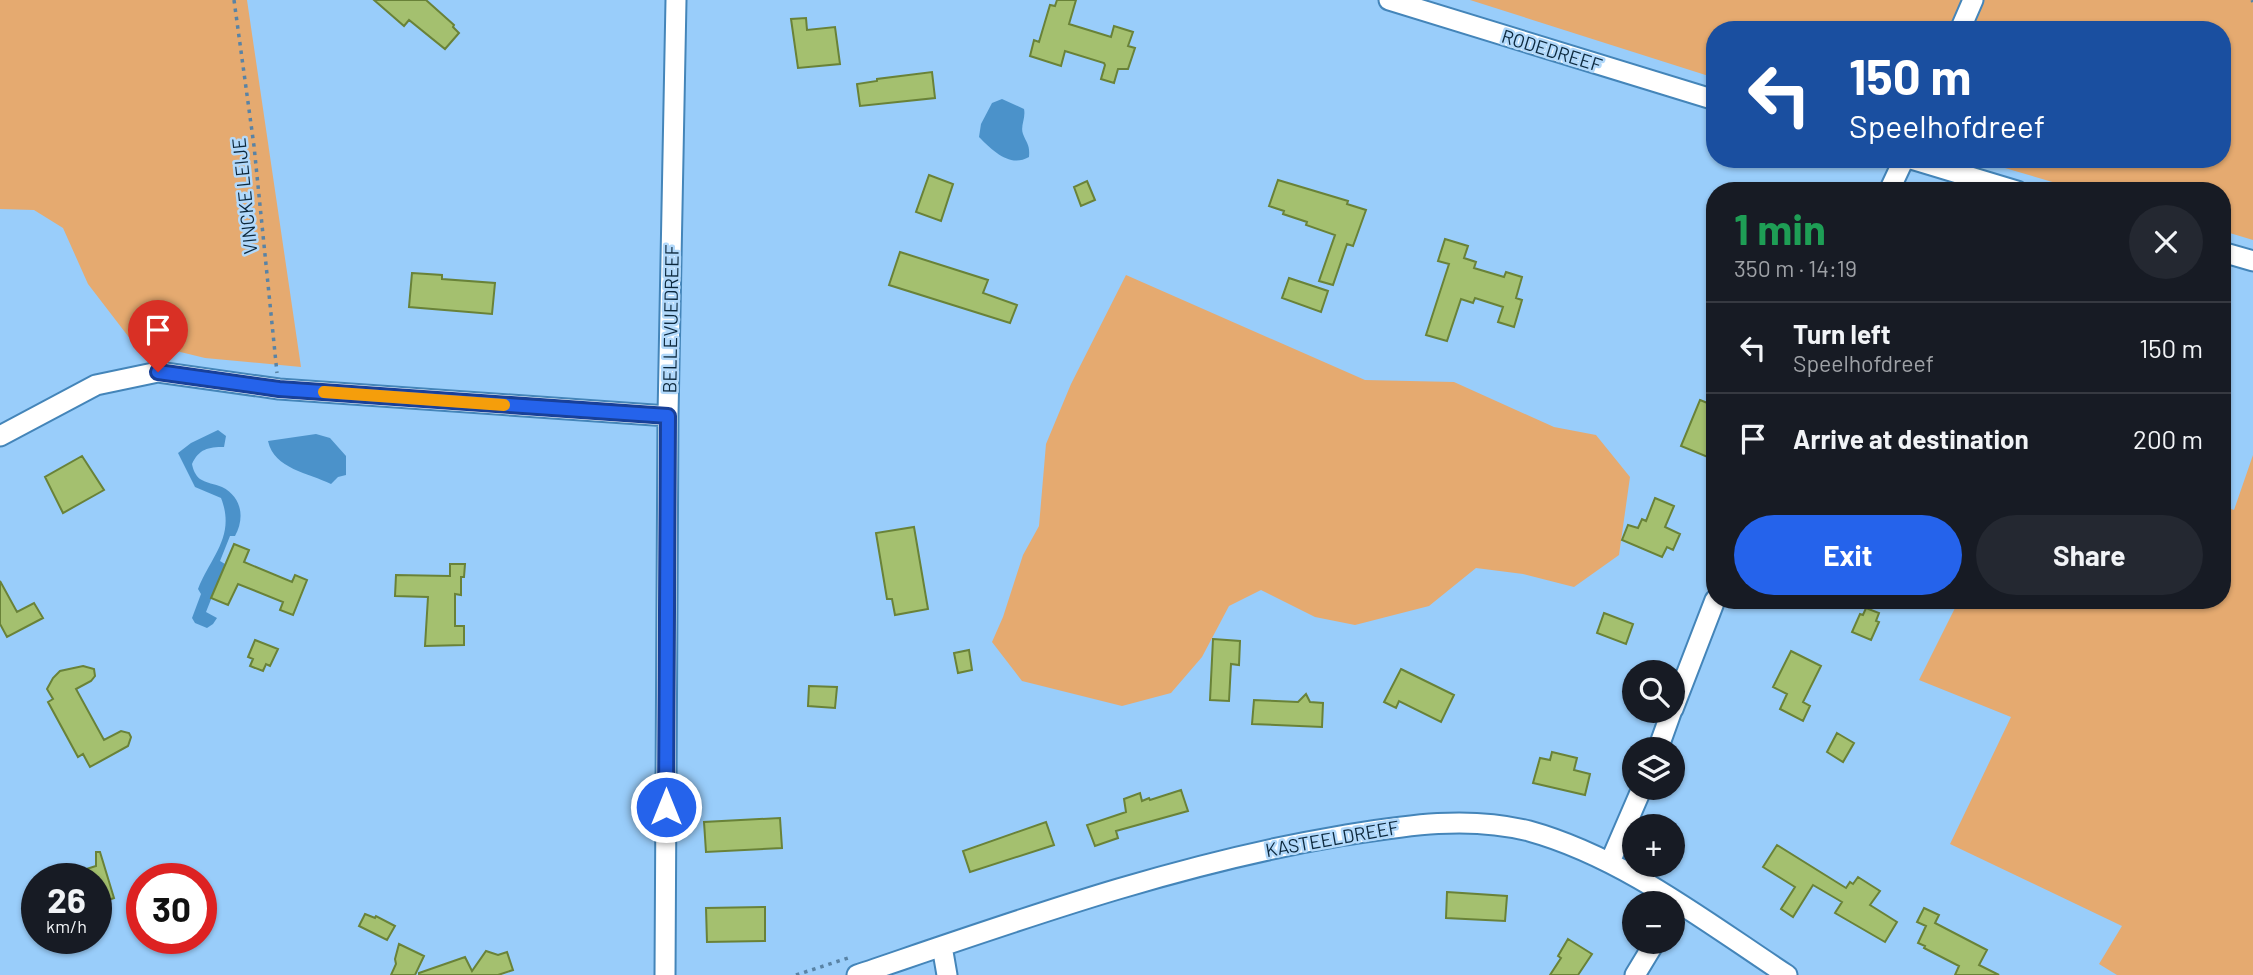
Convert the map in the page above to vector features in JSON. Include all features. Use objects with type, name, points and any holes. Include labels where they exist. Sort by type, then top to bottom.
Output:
[{"type":"street","name":"BELLEVUEDREEF","points":[[665,975],[668,416],[676,0]]},
{"type":"street","name":"RODEDREEF","points":[[1389,0],[1706,97]]},
{"type":"street","points":[[1964,21],[1973,0]]},
{"type":"street","points":[[1941,168],[1987,182]]},
{"type":"street","points":[[2231,255],[2253,261]]},
{"type":"street","points":[[0,436],[96,385],[158,372],[279,389],[668,416]]},
{"type":"street","points":[[1685,679],[1712,609]]},
{"type":"street","points":[[1610,862],[1637,800]]},
{"type":"street","name":"KASTEELDREEF","points":[[857,975],[1170,873],[1282,846],[1417,824],[1477,823],[1527,831],[1573,845],[1610,862],[1651,891]]},
{"type":"street","name":"KASTEELDREEF","points":[[1685,914],[1787,975]]},
{"type":"street","points":[[942,946],[947,975]]},
{"type":"street","points":[[1635,975],[1648,954]]},
{"type":"path","name":"VINCKE LEIJE","points":[[234,0],[254,146],[279,389]]},
{"type":"shaded area","points":[[0,0],[247,0],[301,367],[205,358],[131,340],[88,284],[63,228],[34,210],[0,209]]},
{"type":"shaded area","points":[[1470,0],[2253,0],[2253,240],[2231,233],[2231,182],[2052,182],[2005,168],[2231,168],[2231,21],[1706,21],[1706,75]]},
{"type":"shaded area","points":[[1126,275],[1365,380],[1454,382],[1554,427],[1596,435],[1630,477],[1619,555],[1574,587],[1523,574],[1476,568],[1429,606],[1355,625],[1315,617],[1261,590],[1229,606],[1202,657],[1171,693],[1122,706],[1022,681],[992,642],[1023,555],[1039,526],[1046,444],[1071,384]]},
{"type":"shaded area","points":[[2253,455],[2253,975],[2117,975],[2099,964],[2122,926],[1950,844],[2011,717],[1919,680],[1954,609],[2231,609],[2231,509],[2234,510]]},
{"type":"water","points":[[1002,99],[1024,109],[1022,131],[1028,145],[1029,157],[1022,160],[1002,156],[979,137],[981,124],[992,103]]},
{"type":"water","points":[[218,430],[226,436],[224,447],[209,448],[201,452],[192,466],[200,479],[222,487],[234,496],[241,515],[235,536],[230,536],[220,561],[225,564],[206,612],[217,618],[207,628],[195,623],[192,618],[201,594],[198,589],[224,535],[225,511],[221,498],[195,487],[178,453],[191,443]]},
{"type":"water","points":[[316,434],[330,438],[346,456],[346,475],[338,477],[331,484],[285,464],[277,458],[268,441]]},
{"type":"building","points":[[374,0],[426,0],[454,25],[459,33],[445,49],[409,20],[404,26]]},
{"type":"building","points":[[1057,0],[1076,0],[1069,24],[1111,37],[1114,26],[1133,32],[1128,46],[1135,48],[1128,69],[1118,69],[1114,83],[1101,79],[1104,63],[1065,51],[1061,66],[1030,56],[1034,40],[1039,42],[1050,5],[1055,6]]},
{"type":"building","points":[[806,18],[807,30],[835,27],[840,64],[798,68],[791,19]]},
{"type":"building","points":[[932,72],[935,98],[860,106],[857,84]]},
{"type":"building","points":[[929,175],[953,184],[941,221],[916,212]]},
{"type":"building","points":[[1278,180],[1348,201],[1347,204],[1366,210],[1353,246],[1347,244],[1333,285],[1319,281],[1335,235],[1306,225],[1307,222],[1269,206]]},
{"type":"building","points":[[1087,181],[1095,200],[1081,206],[1074,187]]},
{"type":"building","points":[[1445,239],[1468,246],[1464,258],[1476,262],[1474,268],[1504,277],[1506,272],[1522,277],[1516,298],[1522,300],[1514,327],[1498,322],[1503,307],[1475,298],[1473,303],[1461,299],[1447,341],[1426,335],[1449,264],[1438,261]]},
{"type":"building","points":[[900,252],[988,280],[983,293],[1017,305],[1010,323],[889,285]]},
{"type":"building","points":[[412,273],[442,275],[442,279],[495,283],[492,314],[409,307]]},
{"type":"building","points":[[1289,278],[1328,291],[1321,312],[1282,298]]},
{"type":"building","points":[[1700,400],[1706,402],[1706,456],[1681,446]]},
{"type":"building","points":[[82,456],[104,490],[63,513],[45,477]]},
{"type":"building","points":[[1655,498],[1674,506],[1665,527],[1680,534],[1673,550],[1667,547],[1662,557],[1622,540],[1628,525],[1638,528],[1642,519],[1646,521]]},
{"type":"building","points":[[914,527],[928,609],[895,615],[892,599],[887,599],[876,533]]},
{"type":"building","points":[[234,544],[249,550],[244,562],[292,582],[295,575],[307,580],[293,615],[280,610],[283,602],[238,584],[228,605],[211,598]]},
{"type":"building","points":[[450,564],[465,564],[464,577],[461,577],[461,595],[455,594],[455,626],[464,626],[464,645],[425,646],[428,597],[395,596],[396,575],[450,576]]},
{"type":"building","points":[[0,581],[17,612],[34,603],[43,618],[7,637],[0,624]]},
{"type":"building","points":[[1866,609],[1879,613],[1876,621],[1879,622],[1871,640],[1852,632],[1860,614],[1863,615]]},
{"type":"building","points":[[1604,613],[1633,624],[1626,644],[1597,633]]},
{"type":"building","points":[[1213,639],[1240,641],[1239,665],[1231,664],[1229,701],[1210,700]]},
{"type":"building","points":[[255,640],[278,649],[270,666],[266,664],[263,671],[250,666],[253,659],[248,657]]},
{"type":"building","points":[[969,650],[972,670],[958,673],[954,653]]},
{"type":"building","points":[[1791,651],[1821,666],[1803,702],[1810,706],[1803,721],[1780,709],[1787,694],[1773,687]]},
{"type":"building","points":[[83,666],[94,669],[95,676],[76,689],[104,740],[121,731],[129,733],[131,737],[128,746],[90,767],[83,754],[78,757],[48,702],[53,699],[47,689],[60,671]]},
{"type":"building","points":[[1401,669],[1454,695],[1441,722],[1399,701],[1396,708],[1384,702]]},
{"type":"building","points":[[809,686],[837,687],[835,708],[808,706]]},
{"type":"building","points":[[1306,694],[1310,702],[1323,703],[1322,727],[1252,724],[1254,700],[1298,702]]},
{"type":"building","points":[[1837,733],[1854,743],[1843,762],[1827,752]]},
{"type":"building","points":[[1552,752],[1577,758],[1574,770],[1590,774],[1585,795],[1533,783],[1540,758],[1550,760]]},
{"type":"building","points":[[1181,790],[1188,811],[1116,831],[1118,838],[1095,846],[1087,825],[1126,812],[1124,799],[1140,793],[1142,801],[1149,798],[1150,800]]},
{"type":"building","points":[[780,818],[782,848],[706,852],[704,822]]},
{"type":"building","points":[[1046,822],[1054,845],[970,872],[963,851]]},
{"type":"building","points":[[1777,845],[1846,888],[1858,877],[1880,891],[1870,905],[1897,922],[1885,942],[1835,913],[1842,902],[1813,885],[1793,917],[1781,909],[1795,887],[1763,867]]},
{"type":"building","points":[[96,852],[100,852],[103,863],[96,863]]},
{"type":"building","points":[[1447,892],[1507,896],[1505,921],[1446,918]]},
{"type":"building","points":[[765,907],[765,941],[707,942],[706,908]]},
{"type":"building","points":[[1924,908],[1939,915],[1935,923],[1987,950],[1979,965],[1999,975],[1955,975],[1959,966],[1918,943],[1926,926],[1917,922]]},
{"type":"building","points":[[365,914],[375,918],[376,916],[395,926],[387,940],[359,926]]},
{"type":"building","points":[[1568,939],[1592,954],[1578,975],[1550,975],[1561,958],[1558,956]]},
{"type":"building","points":[[399,944],[424,956],[415,975],[391,975]]},
{"type":"building","points":[[486,951],[498,955],[507,952],[513,970],[498,975],[419,975],[465,957],[472,971]]},
{"type":"slow traffic","points":[[324,392],[504,405]]},
{"type":"route","points":[[158,372],[279,389],[668,416],[666,807]]}]
